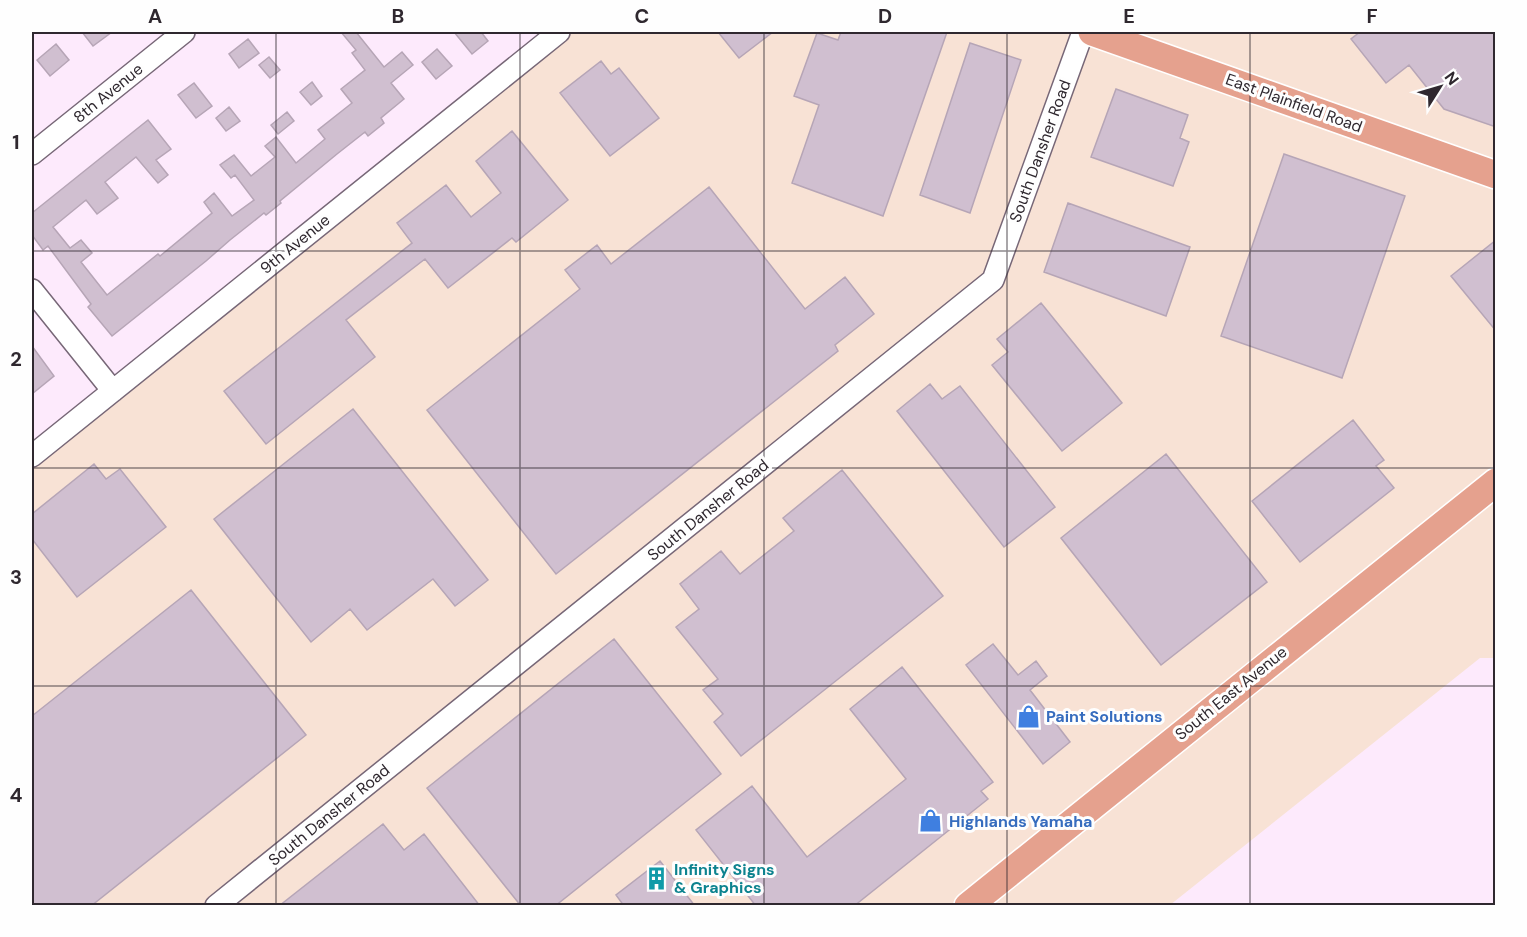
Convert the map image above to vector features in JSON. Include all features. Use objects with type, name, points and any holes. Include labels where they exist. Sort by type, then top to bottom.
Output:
[{"type":"main road","name":"East Plainfield Road","points":[[1092,32],[1496,175]]},
{"type":"main road","name":"South East Avenue","points":[[968,906],[1496,482]]},
{"type":"street","name":"8th Avenue","points":[[32,154],[184,32]]},
{"type":"street","name":"9th Avenue","points":[[32,456],[559,32]]},
{"type":"street","name":"South Dansher Road","points":[[216,906],[993,280],[1083,32]]},
{"type":"street","points":[[32,290],[112,391]]},
{"type":"shaded area","points":[[544,32],[1495,32],[1495,658],[1480,658],[1170,905],[32,906],[32,443]]},
{"type":"building","points":[[82,32],[112,32],[93,46]]},
{"type":"building","points":[[341,32],[356,32],[384,67],[402,52],[413,65],[391,83],[404,99],[381,118],[384,123],[368,136],[365,132],[280,201],[281,203],[266,215],[264,213],[112,336],[88,307],[91,304],[48,246],[43,250],[32,235],[32,213],[148,120],[171,149],[156,160],[168,175],[158,183],[136,157],[105,182],[118,198],[97,214],[86,200],[53,227],[70,248],[81,240],[92,253],[81,262],[107,295],[158,254],[160,256],[212,213],[204,202],[214,193],[232,216],[254,200],[235,175],[231,178],[220,165],[234,155],[251,176],[275,157],[265,146],[276,137],[296,163],[325,139],[318,130],[352,103],[341,89],[365,70],[352,53],[356,50]]},
{"type":"building","points":[[454,32],[481,32],[488,41],[472,54]]},
{"type":"building","points":[[718,32],[773,32],[739,58]]},
{"type":"building","points":[[841,32],[947,32],[883,216],[792,183],[819,105],[794,96],[817,33],[838,40]]},
{"type":"building","points":[[1360,32],[1496,32],[1496,127],[1444,109],[1409,65],[1386,83],[1351,39]]},
{"type":"building","points":[[248,39],[259,53],[239,68],[229,54]]},
{"type":"building","points":[[970,43],[1021,60],[970,213],[920,195]]},
{"type":"building","points":[[56,44],[69,60],[50,76],[37,60]]},
{"type":"building","points":[[437,49],[452,66],[436,79],[422,62]]},
{"type":"building","points":[[269,57],[280,70],[270,78],[259,65]]},
{"type":"building","points":[[601,61],[611,74],[619,68],[659,118],[610,156],[560,93]]},
{"type":"building","points":[[312,82],[322,96],[311,105],[300,92]]},
{"type":"building","points":[[194,83],[212,106],[196,118],[178,95]]},
{"type":"building","points":[[1116,89],[1188,115],[1180,138],[1189,142],[1173,186],[1091,157]]},
{"type":"building","points":[[229,107],[240,121],[226,131],[216,118]]},
{"type":"building","points":[[287,112],[294,121],[278,134],[271,125]]},
{"type":"building","points":[[512,131],[568,200],[516,242],[512,238],[448,288],[425,259],[346,320],[375,357],[266,444],[224,391],[412,243],[397,223],[446,185],[471,217],[501,193],[476,161]]},
{"type":"building","points":[[1284,154],[1405,196],[1342,378],[1221,336]]},
{"type":"building","points":[[709,187],[805,309],[845,277],[874,314],[835,345],[838,351],[556,574],[427,410],[580,289],[565,270],[597,245],[611,264]]},
{"type":"building","points":[[1068,203],[1190,247],[1166,316],[1044,272]]},
{"type":"building","points":[[1496,240],[1496,331],[1451,276]]},
{"type":"building","points":[[1041,303],[1122,403],[1062,451],[992,365],[1008,352],[997,339]]},
{"type":"building","points":[[32,346],[54,376],[32,394]]},
{"type":"building","points":[[930,384],[942,399],[960,386],[1055,507],[1004,547],[897,411]]},
{"type":"building","points":[[353,409],[488,580],[455,606],[433,579],[367,630],[350,609],[311,642],[214,519]]},
{"type":"building","points":[[1353,420],[1384,460],[1376,466],[1394,488],[1300,562],[1252,501]]},
{"type":"building","points":[[1166,454],[1267,582],[1161,665],[1061,538]]},
{"type":"building","points":[[94,464],[106,479],[120,469],[166,527],[77,597],[32,539],[32,514]]},
{"type":"building","points":[[842,470],[943,596],[741,756],[714,722],[723,714],[703,690],[718,679],[676,627],[699,609],[680,584],[721,551],[740,574],[794,531],[783,518]]},
{"type":"building","points":[[191,590],[306,735],[91,906],[32,906],[32,716]]},
{"type":"building","points":[[614,639],[721,774],[555,906],[521,906],[427,788]]},
{"type":"building","name":"Paint Solutions","points":[[993,644],[1018,675],[1036,661],[1047,676],[1030,690],[1070,742],[1043,764],[966,665]]},
{"type":"building","points":[[902,667],[993,782],[981,791],[988,799],[854,906],[756,906],[696,830],[752,786],[807,857],[906,779],[850,709]]},
{"type":"building","points":[[383,824],[404,850],[424,834],[480,906],[279,906]]},
{"type":"building","name":"Infinity Signs & Graphics","points":[[660,861],[695,906],[624,906],[616,895]]},
{"type":"place","name":"Paint Solutions","points":[[1028,716]]},
{"type":"place","name":"Highlands Yamaha","points":[[931,821]]},
{"type":"place","name":"Infinity Signs & Graphics","points":[[656,878]]}]
